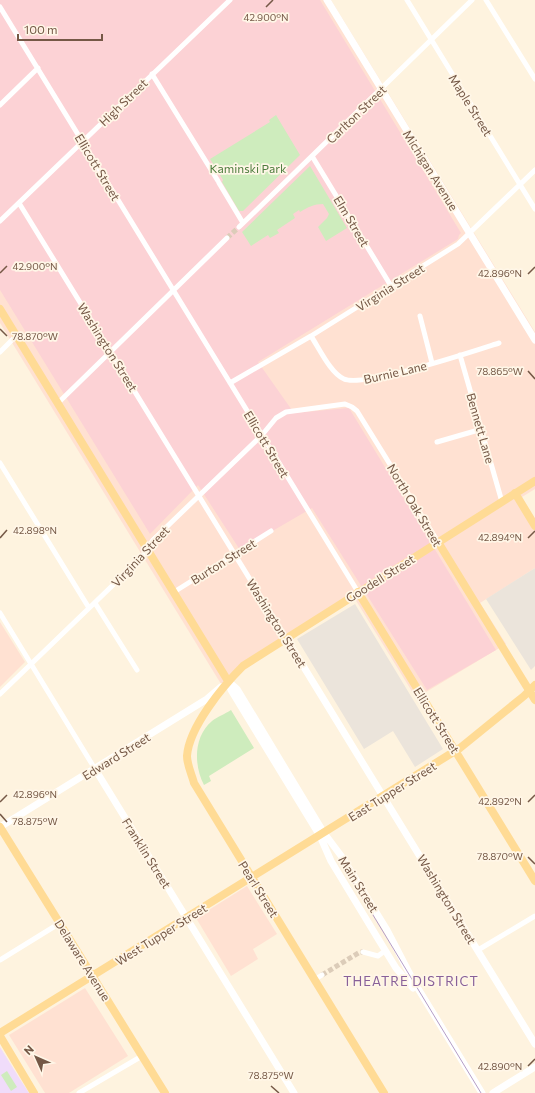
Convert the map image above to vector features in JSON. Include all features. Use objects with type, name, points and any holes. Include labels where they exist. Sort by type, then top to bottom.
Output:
[{"type":"main road","points":[[0,309],[228,681]]},
{"type":"main road","name":"Goodell Street","points":[[228,681],[243,666],[535,481]]},
{"type":"main road","points":[[515,493],[535,526]]},
{"type":"main road","name":"North Oak Street","points":[[438,542],[532,688],[535,700]]},
{"type":"main road","name":"Ellicott Street","points":[[358,592],[535,881]]},
{"type":"main road","name":"Pearl Street","points":[[228,681],[195,730],[191,739],[187,757],[194,783],[384,1093]]},
{"type":"main road","name":"East Tupper Street","points":[[322,835],[456,751],[532,688]]},
{"type":"main road","name":"Delaware Avenue","points":[[0,827],[165,1093]]},
{"type":"main road","name":"West Tupper Street","points":[[0,1035],[92,976],[322,835]]},
{"type":"main road","points":[[0,1035],[34,1093]]},
{"type":"street","name":"High Street","points":[[0,221],[230,0]]},
{"type":"street","name":"Michigan Avenue","points":[[327,0],[535,340]]},
{"type":"street","name":"Maple Street","points":[[407,0],[535,209]]},
{"type":"street","name":"Carlton Street","points":[[239,227],[472,0]]},
{"type":"street","points":[[486,0],[535,79]]},
{"type":"street","name":"Ellicott Street","points":[[0,7],[358,592]]},
{"type":"street","points":[[0,104],[38,68]]},
{"type":"street","points":[[152,74],[243,223]]},
{"type":"street","name":"Elm Street","points":[[312,156],[391,286]]},
{"type":"street","name":"Virginia Street","points":[[230,383],[310,336],[458,244],[535,170]]},
{"type":"street","name":"Washington Street","points":[[19,202],[535,1044]]},
{"type":"street","points":[[58,403],[227,238]]},
{"type":"street","points":[[420,316],[432,363]]},
{"type":"street","points":[[0,352],[16,336]]},
{"type":"street","name":"Burnie Lane","points":[[310,336],[334,371],[345,380],[359,381],[379,378],[499,343]]},
{"type":"street","name":"Bennett Lane","points":[[460,355],[502,502]]},
{"type":"street","name":"North Oak Street","points":[[262,435],[276,418],[286,412],[345,404],[352,407],[357,411],[438,542]]},
{"type":"street","points":[[437,442],[482,429]]},
{"type":"street","name":"Virginia Street","points":[[0,694],[141,558],[153,540],[262,435]]},
{"type":"street","points":[[0,463],[89,608]]},
{"type":"street","name":"Burton Street","points":[[174,592],[271,531]]},
{"type":"street","points":[[95,603],[137,670]]},
{"type":"street","name":"Franklin Street","points":[[0,613],[294,1093]]},
{"type":"street","points":[[228,681],[231,690],[322,835],[331,861],[399,973],[411,984],[477,1093]]},
{"type":"street","name":"Edward Street","points":[[0,827],[207,699],[228,681]]},
{"type":"street","name":"Main Street","points":[[322,835],[342,857],[387,930],[414,982],[482,1093]]},
{"type":"street","points":[[478,950],[535,916]]},
{"type":"street","points":[[0,960],[60,923]]},
{"type":"street","points":[[363,952],[378,956],[382,953]]},
{"type":"street","points":[[314,980],[322,975]]},
{"type":"street","points":[[79,1093],[142,1056]]},
{"type":"street","points":[[493,1093],[535,1067]]},
{"type":"shaded area","points":[[0,0],[331,0],[535,332],[535,489],[522,497],[535,519],[535,568],[480,603],[506,644],[416,698],[355,599],[221,684],[0,323]]},
{"type":"shaded area","points":[[0,0],[320,0],[461,233],[458,239],[258,362],[294,413],[349,408],[496,650],[427,690],[312,508],[240,550],[198,485],[150,534],[0,290]]},
{"type":"shaded area","points":[[535,568],[535,666],[531,670],[486,599]]},
{"type":"shaded area","points":[[355,604],[443,749],[415,767],[393,731],[364,749],[297,639]]},
{"type":"shaded area","points":[[0,622],[25,662],[0,687]]},
{"type":"shaded area","points":[[247,886],[277,934],[253,949],[258,959],[231,976],[196,918]]},
{"type":"shaded area","points":[[85,988],[128,1056],[69,1093],[45,1093],[9,1035]]},
{"type":"shaded area","points":[[0,1047],[18,1076],[29,1093],[0,1093]]},
{"type":"green space","name":"Kaminski Park","points":[[276,115],[300,155],[243,211],[239,211],[210,159],[270,122],[269,120]]},
{"type":"green space","name":"Kaminski Park","points":[[310,166],[347,228],[326,241],[318,227],[329,214],[323,204],[317,205],[308,207],[300,212],[299,210],[293,214],[295,218],[277,230],[279,233],[270,238],[268,235],[251,246],[242,232]]},
{"type":"green space","points":[[231,710],[254,748],[209,776],[211,781],[204,785],[198,769],[198,743],[201,735],[212,721]]},
{"type":"green space","points":[[7,1071],[17,1087],[11,1091],[1,1075]]},
{"type":"tunnel","points":[[227,238],[239,227]]},
{"type":"tunnel","points":[[322,975],[360,952],[363,952]]},
{"type":"tram line","points":[[339,859],[481,1093]]},
{"type":"district","name":"THEATRE DISTRICT","points":[[411,981]]}]
